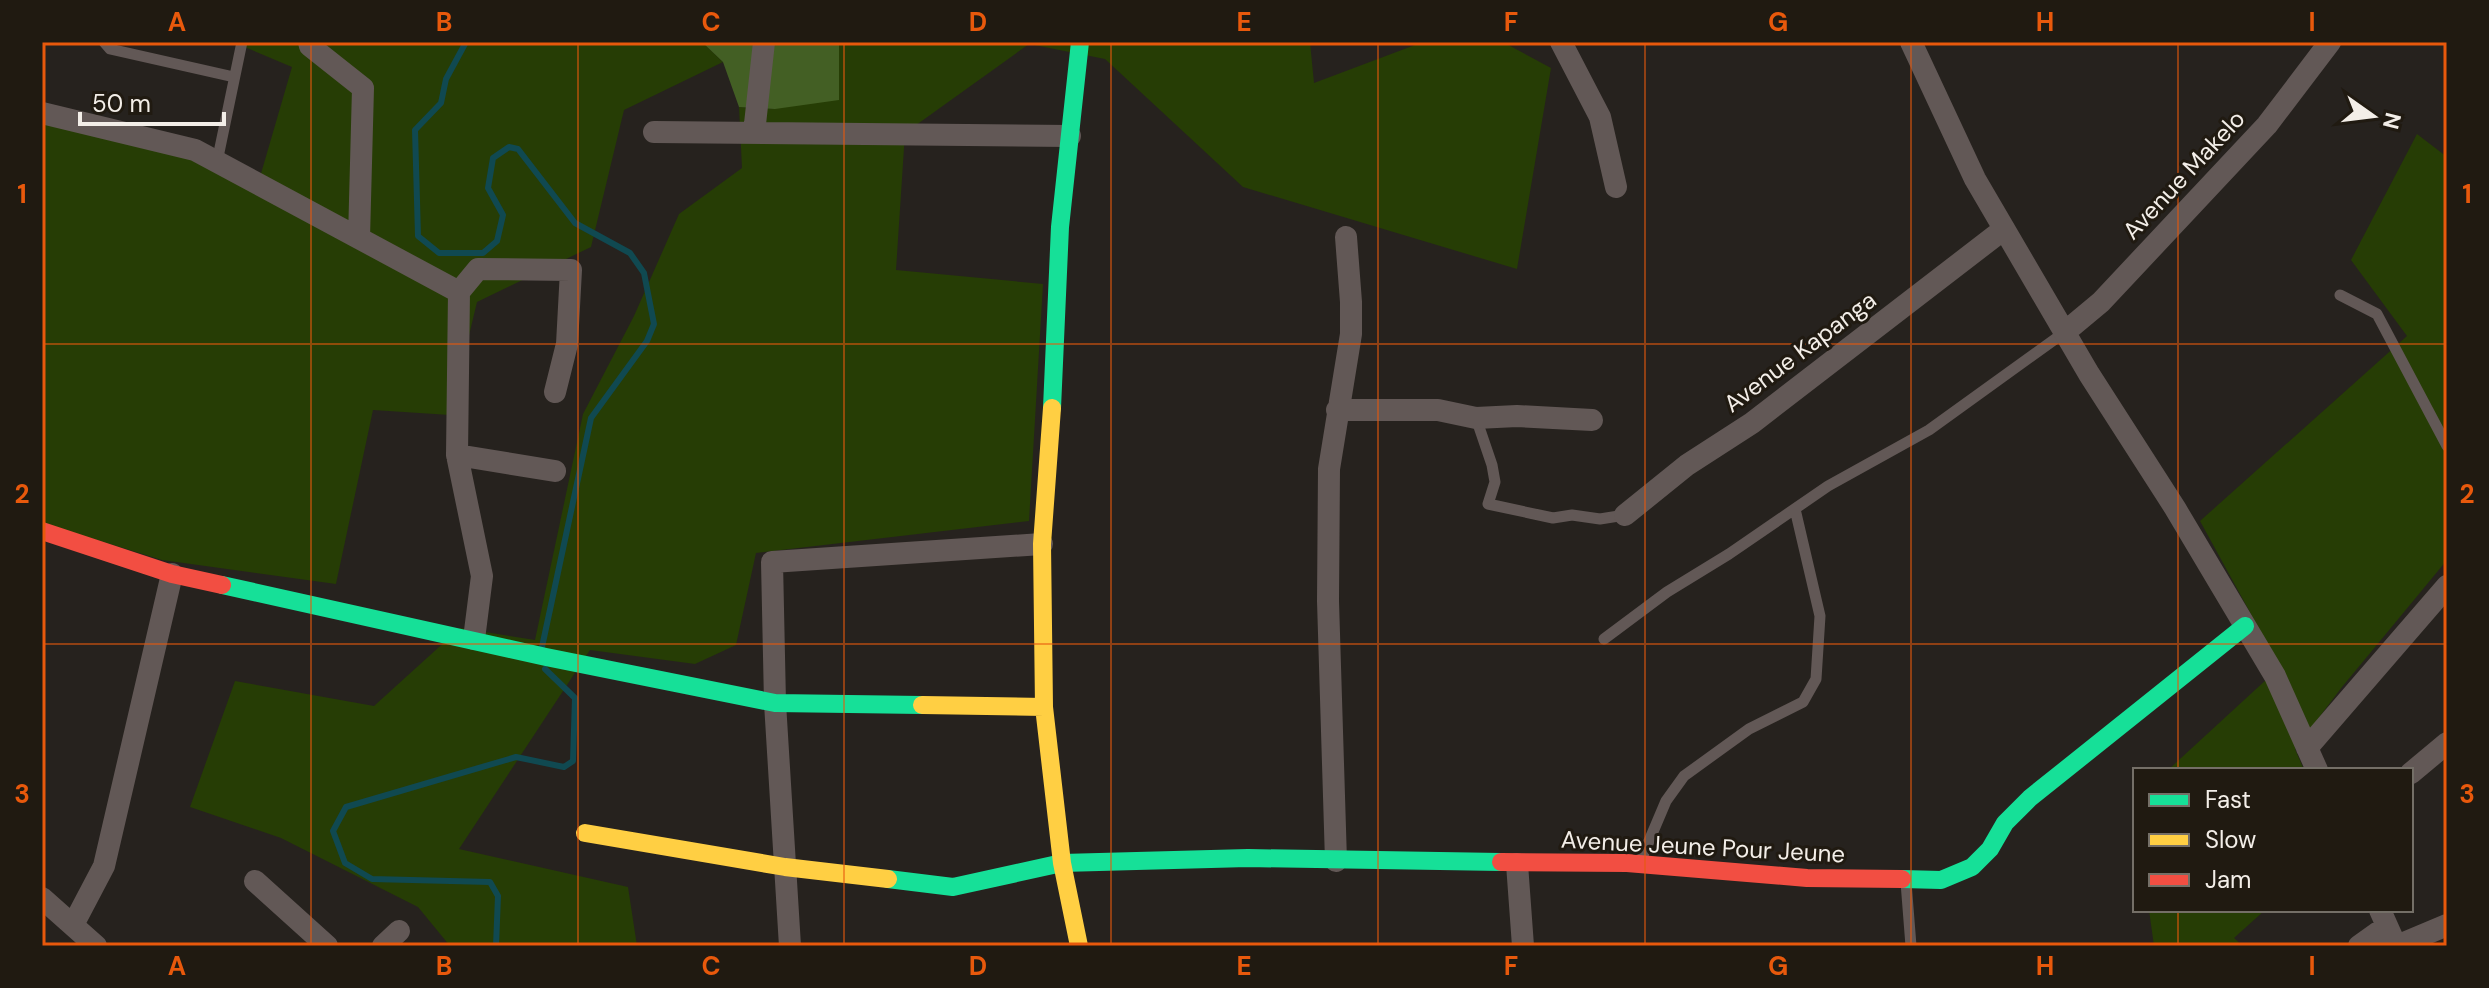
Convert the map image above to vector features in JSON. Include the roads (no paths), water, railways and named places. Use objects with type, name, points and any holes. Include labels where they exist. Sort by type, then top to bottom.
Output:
[{"type":"street","points":[[309,42],[363,88],[359,238]]},
{"type":"street","points":[[754,133],[764,42]]},
{"type":"street","points":[[1079,946],[1062,863],[1044,707],[1042,544],[1053,395],[1060,227],[1080,42]]},
{"type":"street","points":[[1561,42],[1600,117],[1616,187]]},
{"type":"street","points":[[1911,42],[1975,179],[2275,676],[2316,768]]},
{"type":"street","name":"Avenue Makelo","points":[[2065,332],[2101,302],[2267,125],[2330,42]]},
{"type":"street","points":[[42,113],[195,150],[459,292]]},
{"type":"street","points":[[654,132],[1070,136]]},
{"type":"street","name":"Avenue Kapanga","points":[[1625,515],[1687,465],[1752,423],[2004,229]]},
{"type":"street","points":[[1336,861],[1328,601],[1329,469],[1351,334],[1346,237]]},
{"type":"street","points":[[474,639],[482,576],[457,455],[459,292],[478,269],[571,270],[567,344],[555,392]]},
{"type":"street","points":[[1337,410],[1438,410],[1476,418],[1517,416],[1592,420]]},
{"type":"street","points":[[457,455],[555,471]]},
{"type":"street","points":[[42,531],[172,574],[775,703],[1044,707]]},
{"type":"street","points":[[790,946],[775,703],[772,562],[1042,544]]},
{"type":"street","points":[[73,925],[104,866],[172,574]]},
{"type":"street","points":[[2307,748],[2446,590]]},
{"type":"street","name":"Avenue Jeune Pour Jeune","points":[[585,833],[785,867],[953,887],[1062,863],[1248,858],[1517,864],[1565,861],[1807,878],[1941,880],[1972,867],[1990,849],[2005,823],[2030,798],[2245,626]]},
{"type":"street","points":[[2413,771],[2447,743]]},
{"type":"street","points":[[1517,864],[1523,946]]},
{"type":"street","points":[[255,881],[327,946]]},
{"type":"street","points":[[42,898],[96,946]]},
{"type":"street","points":[[2359,946],[2390,932],[2447,925]]},
{"type":"lane","points":[[104,42],[110,49],[234,77]]},
{"type":"lane","points":[[217,162],[242,42]]},
{"type":"lane","points":[[2340,295],[2377,314],[2447,446]]},
{"type":"lane","points":[[1604,639],[1667,592],[1828,486],[1929,430],[2065,332]]},
{"type":"lane","points":[[1476,418],[1495,482],[1488,504],[1553,518],[1572,515],[1600,519],[1625,515]]},
{"type":"lane","points":[[1640,864],[1666,801],[1684,776],[1749,729],[1803,702],[1816,679],[1820,616],[1795,509]]},
{"type":"lane","points":[[1906,881],[1911,946]]},
{"type":"waterway","points":[[466,42],[446,79],[441,103],[415,130],[418,236],[439,253],[483,253],[497,241],[503,215],[488,188],[493,158],[509,147],[518,149],[575,223],[630,253],[644,273],[654,324],[647,341],[591,418],[542,647]]},
{"type":"waterway","points":[[496,946],[498,896],[490,882],[372,879],[345,863],[333,831],[346,807],[516,757],[564,767],[573,761],[575,698],[545,669]]}]
